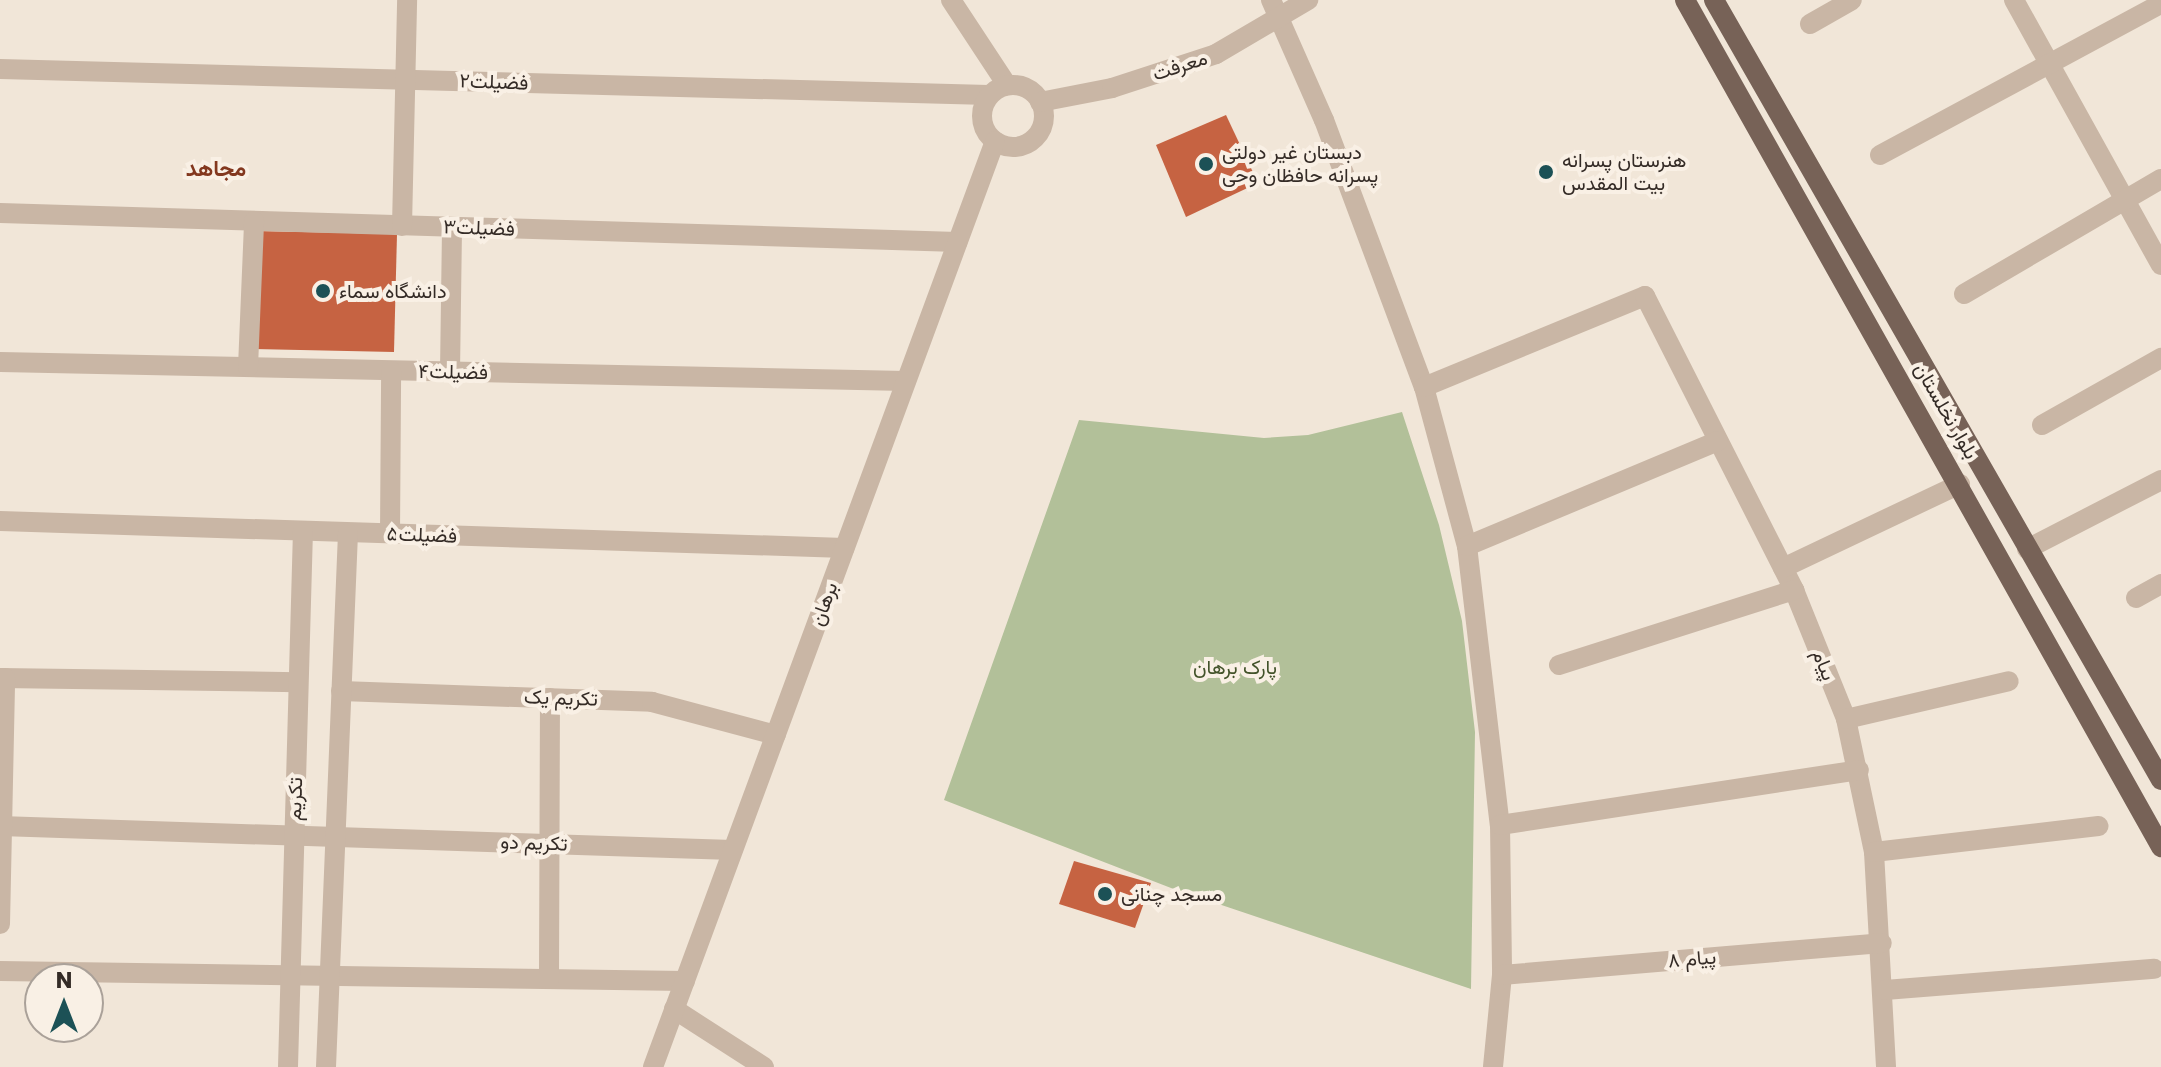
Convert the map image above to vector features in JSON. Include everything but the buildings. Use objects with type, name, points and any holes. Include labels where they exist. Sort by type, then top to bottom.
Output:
[{"type":"main road","name":"بلوار نخلستان","points":[[1685,0],[1960,484],[2161,847]]},
{"type":"main road","name":"بلوار نخلستان","points":[[1714,0],[2161,780]]},
{"type":"main road","points":[[2003,561],[2027,549]]},
{"type":"street","points":[[402,226],[407,0]]},
{"type":"street","points":[[951,0],[998,90]]},
{"type":"street","name":"معرفت","points":[[1040,102],[1112,88],[1216,54],[1275,8],[1308,0]]},
{"type":"street","points":[[1810,24],[1852,0]]},
{"type":"street","points":[[2014,0],[2161,265]]},
{"type":"street","points":[[1880,155],[2161,4]]},
{"type":"street","points":[[1275,8],[1424,387],[1467,546],[1500,825],[1502,975],[1493,1067]]},
{"type":"street","name":"فضیلت۲","points":[[0,69],[405,80],[998,90]]},
{"type":"street","points":[[1023,86],[1040,102],[1044,122],[1034,139],[1015,147],[995,141],[982,115],[998,90],[1023,86]]},
{"type":"street","name":"برهان","points":[[653,1067],[995,141]]},
{"type":"street","points":[[1964,294],[2161,179]]},
{"type":"street","name":"فضیلت۳","points":[[0,213],[958,242]]},
{"type":"street","points":[[248,367],[254,221]]},
{"type":"street","points":[[450,372],[452,227]]},
{"type":"street","name":"پیام","points":[[1424,387],[1645,296],[1794,590],[1846,719],[1874,852],[1885,990],[1886,1067]]},
{"type":"street","points":[[2042,425],[2161,358]]},
{"type":"street","name":"فضیلت۴","points":[[0,362],[906,381]]},
{"type":"street","points":[[390,534],[391,371]]},
{"type":"street","points":[[1467,546],[1718,441]]},
{"type":"street","points":[[2027,549],[2161,480]]},
{"type":"street","points":[[1783,568],[1960,484]]},
{"type":"street","name":"فضیلت۵","points":[[0,521],[845,548]]},
{"type":"street","name":"تکریم","points":[[288,1067],[303,531]]},
{"type":"street","name":"تکریم","points":[[326,1067],[348,533]]},
{"type":"street","points":[[2136,598],[2161,584]]},
{"type":"street","points":[[1559,665],[1794,590]]},
{"type":"street","points":[[0,924],[2,678],[298,682]]},
{"type":"street","points":[[1846,719],[2009,681]]},
{"type":"street","name":"تکریم یک","points":[[341,691],[652,702],[776,735]]},
{"type":"street","points":[[549,979],[550,698]]},
{"type":"street","points":[[1500,825],[1859,770]]},
{"type":"street","name":"تکریم دو","points":[[1,826],[733,850]]},
{"type":"street","points":[[1874,852],[2098,826]]},
{"type":"street","name":"پیام ۸","points":[[1502,975],[1882,943]]},
{"type":"street","points":[[1885,990],[2154,969]]},
{"type":"street","points":[[0,971],[685,981]]},
{"type":"street","points":[[674,1009],[764,1067]]},
{"type":"green space","name":"پارک برهان","points":[[1402,412],[1439,525],[1462,621],[1475,732],[1471,989],[1171,888],[944,800],[1079,420],[1264,438],[1308,435]]},
{"type":"place","name":"دبستان غیر دولتی پسرانه حافظان وحی","points":[[1206,164]]},
{"type":"place","name":"هنرستان پسرانه بیت المقدس","points":[[1546,172]]},
{"type":"place","name":"دانشگاه سماء","points":[[323,291]]},
{"type":"place","name":"مسجد چنانی","points":[[1105,894]]},
{"type":"district","name":"مجاهد","points":[[216,169]]}]
